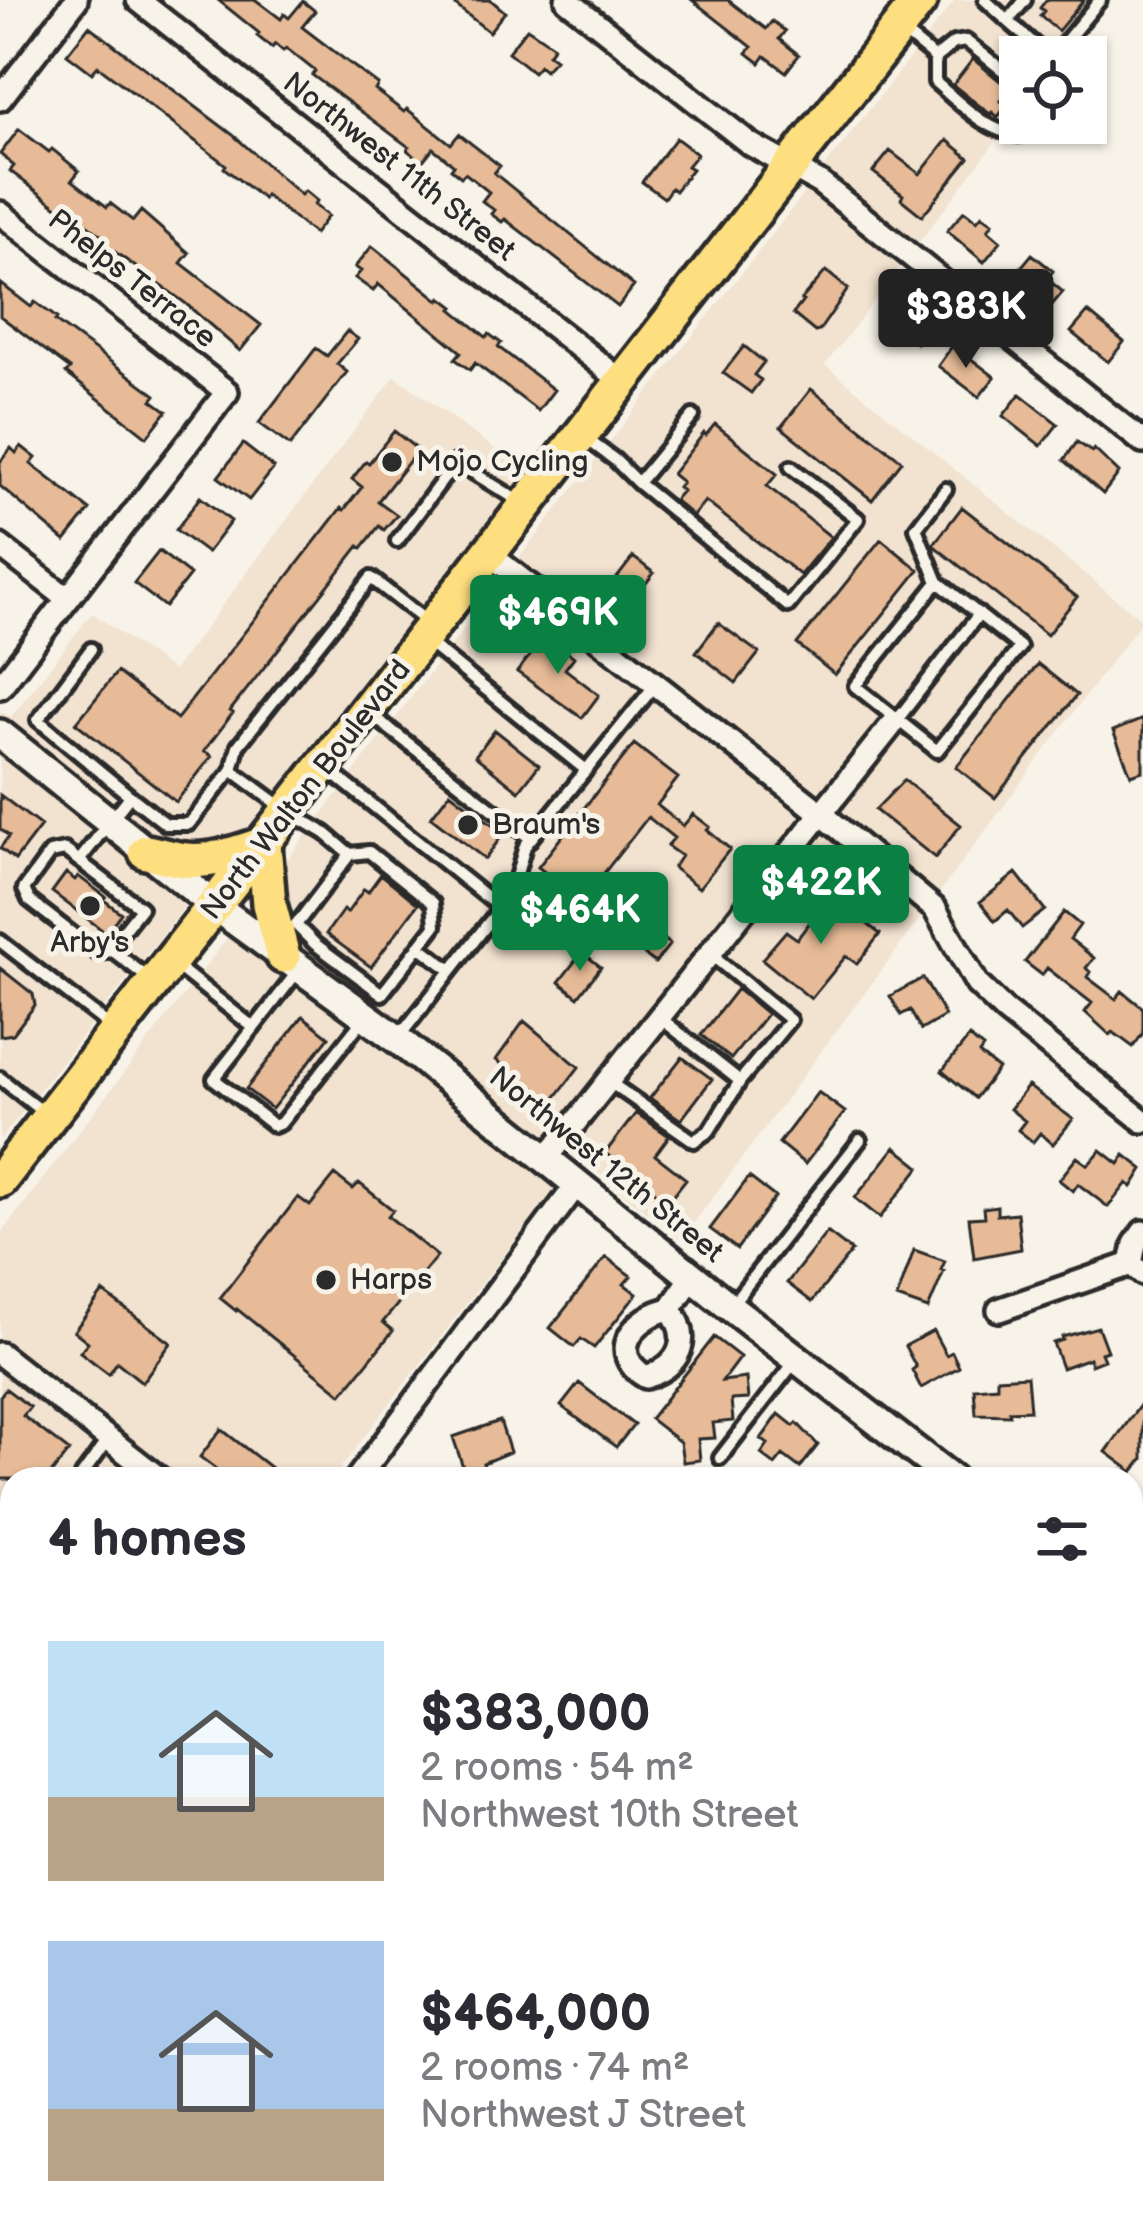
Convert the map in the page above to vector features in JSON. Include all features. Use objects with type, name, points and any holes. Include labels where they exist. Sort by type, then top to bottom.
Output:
[{"type":"main road","name":"North Walton Boulevard","points":[[0,1180],[920,0]]},
{"type":"main road","points":[[146,852],[202,860],[264,844],[269,904],[293,950]]},
{"type":"street","points":[[0,99],[76,0]]},
{"type":"street","name":"Northwest 11th Street","points":[[138,0],[623,382]]},
{"type":"street","points":[[567,0],[750,144],[820,183],[1143,442]]},
{"type":"street","name":"Phelps Terrace","points":[[0,213],[227,392],[68,599]]},
{"type":"street","points":[[0,546],[68,599],[0,687]]},
{"type":"street","points":[[489,554],[822,814],[935,909],[977,984],[1143,1121]]},
{"type":"street","points":[[548,1158],[894,723]]},
{"type":"street","name":"Northwest 12th Street","points":[[0,734],[216,907],[293,950],[365,1016],[937,1467]]},
{"type":"street","points":[[366,1467],[578,1183]]},
{"type":"street","points":[[999,1310],[1137,1269],[1135,1244],[1143,1232]]},
{"type":"street","points":[[670,1309],[693,1276]]},
{"type":"street","points":[[1,1356],[144,1467]]},
{"type":"lane","points":[[985,0],[1040,50],[1052,53],[1060,52],[1100,0]]},
{"type":"lane","points":[[1008,21],[1025,0]]},
{"type":"lane","points":[[898,28],[935,58]]},
{"type":"lane","points":[[935,58],[954,43],[966,41],[999,67]]},
{"type":"lane","points":[[935,58],[935,82],[999,131]]},
{"type":"lane","points":[[638,484],[692,416]]},
{"type":"lane","points":[[582,435],[788,606],[858,519],[790,467]]},
{"type":"lane","points":[[397,541],[456,462],[526,506]]},
{"type":"lane","points":[[938,582],[855,686],[894,723],[937,752],[1020,647],[938,582],[916,528],[946,489]]},
{"type":"lane","points":[[92,649],[38,720],[166,824],[189,824],[232,770],[238,746],[371,578],[586,770]]},
{"type":"lane","points":[[894,723],[979,614]]},
{"type":"lane","points":[[397,1039],[500,908],[530,839],[655,684]]},
{"type":"lane","points":[[367,711],[530,839]]},
{"type":"lane","points":[[325,766],[500,908]]},
{"type":"lane","points":[[232,770],[350,854],[369,852],[433,903],[435,926],[382,994],[315,944],[293,950]]},
{"type":"lane","points":[[79,861],[130,796]]},
{"type":"lane","points":[[113,951],[141,908],[65,850],[50,854],[24,889],[29,901],[97,953],[113,951],[164,974],[254,1028]]},
{"type":"lane","points":[[350,854],[254,1028],[214,1078],[274,1126],[365,1016]]},
{"type":"lane","points":[[0,941],[117,1032]]},
{"type":"lane","points":[[419,946],[451,970]]},
{"type":"lane","points":[[608,1081],[694,1141],[710,1130],[740,1081],[790,1020],[710,954]]},
{"type":"lane","points":[[659,1017],[740,1081]]},
{"type":"lane","points":[[0,1078],[50,1118]]},
{"type":"lane","points":[[730,1306],[860,1140]]},
{"type":"lane","points":[[719,1458],[798,1358]]},
{"type":"lane","points":[[88,1467],[108,1439]]},
{"type":"shaded area","points":[[955,0],[1104,0],[1076,36],[999,36],[999,137],[825,365],[1142,620],[681,1240],[579,1157],[341,1467],[0,1467],[0,1235],[456,639]]},
{"type":"shaded area","points":[[395,376],[527,473],[0,1140],[0,711],[11,717],[92,613],[173,671]]},
{"type":"building","points":[[218,0],[256,0],[281,19],[284,14],[289,18],[303,1],[315,11],[302,27],[378,85],[375,90],[451,144],[459,134],[500,166],[494,173],[634,286],[618,307],[505,219],[502,222],[491,214],[494,210],[482,201],[489,192],[465,173],[461,177],[433,148],[422,162],[409,147],[312,75],[315,71],[286,48],[283,51],[275,44],[272,48]]},
{"type":"building","points":[[449,0],[491,0],[505,12],[489,32]]},
{"type":"building","points":[[692,0],[728,0],[766,29],[772,21],[785,31],[779,39],[799,55],[786,72],[765,56],[760,63],[747,53],[752,47]]},
{"type":"building","points":[[1046,0],[1084,0],[1058,31],[1040,16]]},
{"type":"building","points":[[89,26],[233,135],[301,195],[305,191],[317,201],[314,205],[328,216],[314,234],[265,195],[263,199],[98,66],[92,73],[67,54]]},
{"type":"building","points":[[527,28],[554,46],[548,54],[555,59],[545,70],[539,65],[533,72],[508,52]]},
{"type":"building","points":[[973,59],[999,80],[999,116],[990,114],[953,85]]},
{"type":"building","points":[[19,129],[79,171],[72,180],[107,207],[110,203],[133,221],[141,211],[189,253],[181,263],[261,325],[240,351],[185,303],[104,244],[107,240],[84,222],[10,171],[14,166],[0,154]]},
{"type":"building","points":[[676,138],[697,154],[687,166],[692,169],[664,198],[642,182]]},
{"type":"building","points":[[947,140],[969,158],[922,216],[873,172],[890,151],[920,174]]},
{"type":"building","points":[[964,211],[977,221],[982,215],[993,223],[988,230],[1001,241],[984,262],[947,231]]},
{"type":"building","points":[[372,246],[486,337],[489,334],[501,343],[498,347],[554,390],[538,411],[475,363],[470,370],[455,359],[461,352],[378,284],[373,291],[355,278],[361,271],[355,267]]},
{"type":"building","points":[[1032,254],[1053,271],[1047,279],[1063,292],[1046,312],[1009,282]]},
{"type":"building","points":[[826,271],[848,289],[815,332],[793,314]]},
{"type":"building","points":[[0,283],[31,307],[35,302],[156,395],[152,400],[167,411],[147,437],[0,316]]},
{"type":"building","points":[[894,295],[931,323],[916,343],[880,315]]},
{"type":"building","points":[[1088,312],[1124,342],[1108,362],[1071,332]]},
{"type":"building","points":[[347,331],[358,339],[337,364],[347,372],[290,446],[259,423],[316,348],[327,356]]},
{"type":"building","points":[[953,345],[995,377],[979,397],[938,366]]},
{"type":"building","points":[[744,346],[764,362],[754,375],[761,380],[751,393],[723,373]]},
{"type":"building","points":[[811,389],[902,461],[872,500],[781,427]]},
{"type":"building","points":[[1020,394],[1058,424],[1041,446],[1003,416]]},
{"type":"building","points":[[715,424],[777,474],[767,486],[831,537],[800,575],[705,501],[693,516],[674,500],[682,491],[678,487],[682,482],[672,474]]},
{"type":"building","points":[[394,431],[418,450],[378,501],[397,515],[359,546],[230,711],[233,713],[204,751],[212,756],[176,802],[76,723],[117,672],[177,719],[362,487],[352,479]]},
{"type":"building","points":[[1077,442],[1094,449],[1119,473],[1103,494],[1064,460]]},
{"type":"building","points":[[243,444],[274,468],[249,500],[218,477]]},
{"type":"building","points":[[21,446],[36,458],[31,464],[90,510],[65,541],[0,486],[0,462],[11,448],[16,453]]},
{"type":"building","points":[[200,497],[231,521],[207,553],[176,530]]},
{"type":"building","points":[[962,507],[1077,597],[1047,635],[933,545]]},
{"type":"building","points":[[881,539],[919,570],[835,675],[797,644]]},
{"type":"building","points":[[159,551],[190,575],[165,607],[134,583]]},
{"type":"building","points":[[633,557],[654,573],[624,612],[603,596]]},
{"type":"building","points":[[718,623],[759,653],[736,683],[696,652]]},
{"type":"building","points":[[546,635],[574,657],[565,669],[599,695],[582,718],[517,672]]},
{"type":"building","points":[[1038,664],[1077,695],[995,798],[956,767]]},
{"type":"building","points":[[1143,719],[1143,771],[1131,775],[1113,731]]},
{"type":"building","points":[[495,730],[539,765],[519,791],[475,756]]},
{"type":"building","points":[[634,744],[678,778],[657,805],[683,826],[693,814],[730,849],[699,888],[673,868],[681,856],[667,846],[674,838],[648,817],[582,901],[538,867]]},
{"type":"building","points":[[904,780],[961,825],[935,858],[875,810]]},
{"type":"building","name":"Braum's","points":[[450,792],[504,833],[485,859],[431,817]]},
{"type":"building","points":[[0,795],[41,826],[15,860],[0,848],[9,836],[0,829]]},
{"type":"building","name":"Arby's","points":[[66,873],[75,880],[78,876],[121,913],[106,933],[52,892]]},
{"type":"building","points":[[1016,873],[1045,910],[1022,928],[1008,910],[995,921],[980,902]]},
{"type":"building","points":[[381,874],[418,904],[371,967],[326,934],[343,910],[347,913]]},
{"type":"building","points":[[831,895],[880,934],[857,964],[846,956],[811,999],[762,959],[786,931],[797,939]]},
{"type":"building","points":[[619,904],[670,944],[655,963],[604,923]]},
{"type":"building","points":[[1064,912],[1080,925],[1070,939],[1094,958],[1086,968],[1087,977],[1116,999],[1122,991],[1143,1008],[1143,1033],[1133,1047],[1113,1032],[1110,1035],[1085,1012],[1092,1003],[1047,968],[1042,975],[1025,962]]},
{"type":"building","points":[[582,952],[601,967],[578,997],[559,982]]},
{"type":"building","points":[[0,968],[33,994],[35,1005],[13,1034],[0,1036]]},
{"type":"building","points":[[923,978],[945,1016],[921,1030],[910,1010],[901,1015],[890,996]]},
{"type":"building","points":[[737,989],[767,1014],[731,1059],[701,1035]]},
{"type":"building","points":[[303,1016],[329,1037],[272,1109],[246,1089]]},
{"type":"building","points":[[524,1021],[579,1067],[552,1102],[496,1060]]},
{"type":"building","points":[[969,1037],[983,1048],[979,1054],[998,1069],[975,1098],[942,1071]]},
{"type":"building","points":[[682,1057],[712,1079],[681,1120],[650,1098]]},
{"type":"building","points":[[1028,1086],[1073,1119],[1053,1144],[1040,1133],[1033,1142],[1018,1130],[1025,1121],[1010,1109]]},
{"type":"building","points":[[818,1092],[845,1112],[805,1164],[779,1143]]},
{"type":"building","points":[[636,1113],[669,1136],[655,1155],[686,1179],[668,1202],[605,1153]]},
{"type":"building","points":[[895,1147],[920,1167],[880,1218],[855,1198]]},
{"type":"building","points":[[1101,1150],[1119,1164],[1125,1155],[1143,1169],[1132,1187],[1127,1183],[1108,1207],[1078,1184],[1073,1191],[1059,1180],[1077,1157],[1088,1165]]},
{"type":"building","name":"Harps","points":[[335,1175],[353,1189],[359,1183],[393,1210],[388,1216],[437,1256],[383,1322],[393,1331],[342,1394],[220,1298],[298,1197],[310,1206]]},
{"type":"building","points":[[749,1177],[775,1197],[737,1249],[710,1229]]},
{"type":"building","points":[[997,1206],[997,1215],[1017,1213],[1021,1249],[974,1258],[969,1218],[984,1217],[983,1208]]},
{"type":"building","points":[[827,1232],[852,1251],[812,1302],[787,1283]]},
{"type":"building","points":[[914,1250],[945,1261],[928,1309],[897,1298]]},
{"type":"building","points":[[606,1257],[631,1276],[624,1284],[637,1294],[594,1348],[581,1339],[574,1347],[550,1328]]},
{"type":"building","points":[[103,1292],[171,1343],[142,1382],[117,1362],[109,1374],[80,1352],[88,1342],[74,1331]]},
{"type":"building","points":[[1098,1327],[1107,1351],[1101,1353],[1104,1360],[1091,1365],[1089,1358],[1062,1368],[1053,1343]]},
{"type":"building","points":[[933,1331],[959,1367],[921,1388],[905,1346]]},
{"type":"building","points":[[714,1337],[740,1357],[722,1381],[746,1378],[748,1399],[731,1400],[733,1421],[713,1423],[715,1438],[698,1439],[700,1460],[683,1462],[680,1442],[650,1419]]},
{"type":"building","points":[[1027,1376],[1030,1410],[976,1414],[974,1388],[997,1386],[997,1378]]},
{"type":"building","points":[[579,1383],[634,1425],[616,1447],[561,1406]]},
{"type":"building","points":[[6,1389],[30,1407],[23,1416],[69,1451],[56,1467],[0,1467],[0,1396]]},
{"type":"building","points":[[1143,1401],[1143,1459],[1137,1467],[1126,1467],[1106,1452]]},
{"type":"building","points":[[779,1414],[794,1426],[797,1423],[818,1445],[801,1467],[783,1455],[775,1465],[761,1454],[768,1444],[761,1439]]},
{"type":"building","points":[[500,1421],[510,1452],[483,1463],[484,1467],[463,1467],[453,1437]]},
{"type":"building","points":[[221,1429],[270,1467],[213,1467],[200,1457]]},
{"type":"place","name":"Mojo Cycling","points":[[392,462]]},
{"type":"place","name":"Braum's","points":[[468,825]]},
{"type":"place","name":"Arby's","points":[[90,906]]},
{"type":"place","name":"Harps","points":[[326,1280]]}]
